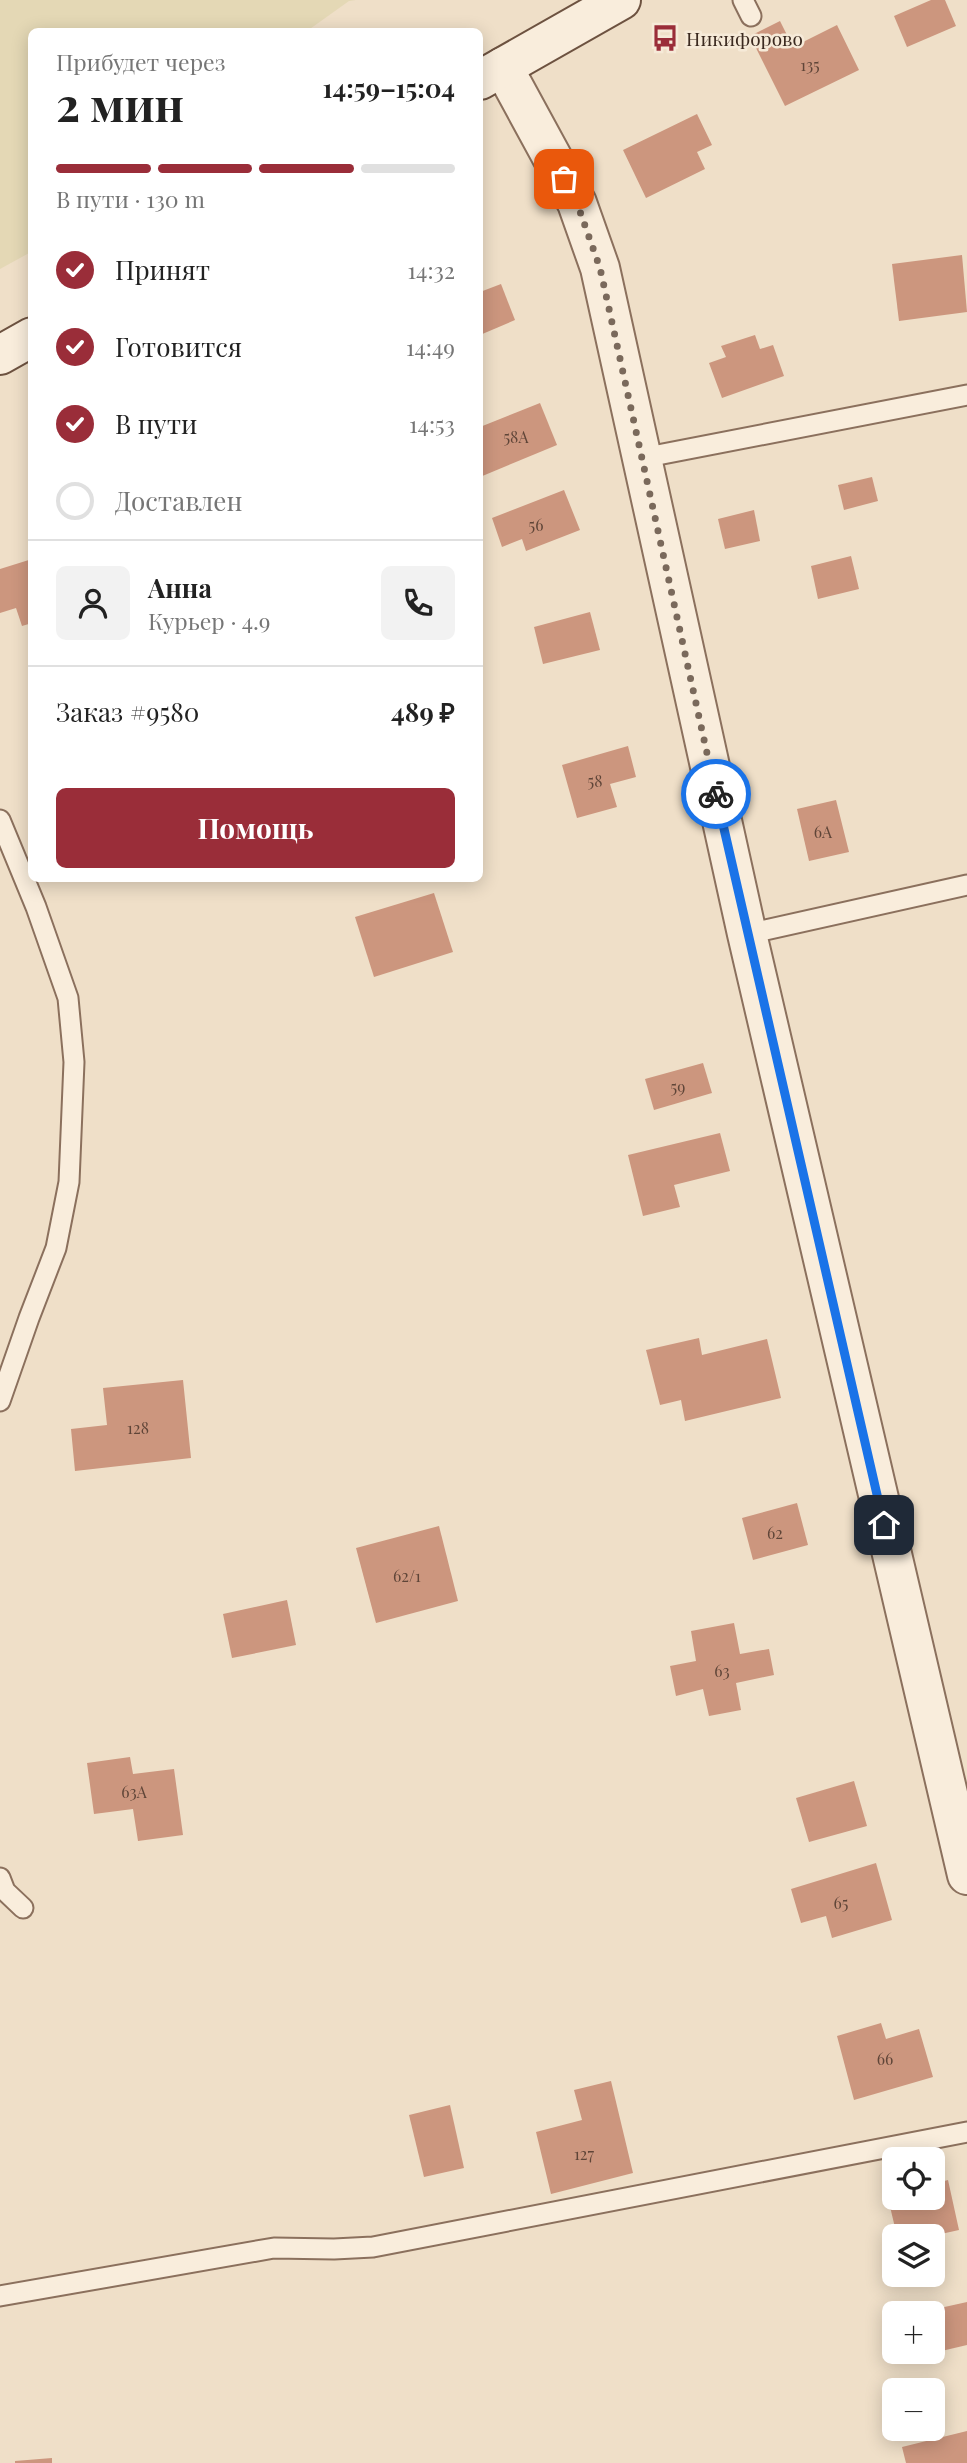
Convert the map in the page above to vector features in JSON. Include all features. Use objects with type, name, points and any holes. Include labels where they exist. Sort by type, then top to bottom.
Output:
[{"type":"street","points":[[621,0],[491,74],[577,203],[596,255],[747,934],[967,1875]]},
{"type":"street","points":[[0,355],[28,339]]},
{"type":"lane","points":[[642,458],[967,395]]},
{"type":"lane","points":[[0,820],[36,907],[68,998],[74,1062],[69,1182],[56,1248],[0,1401]]},
{"type":"lane","points":[[747,934],[967,885]]},
{"type":"lane","points":[[0,1878],[5,1891],[23,1908]]},
{"type":"lane","points":[[0,2296],[274,2248],[373,2247],[967,2132]]},
{"type":"shaded area","points":[[0,0],[356,0],[349,1],[311,28],[28,28],[28,254],[0,269]]},
{"type":"building","points":[[931,0],[945,0],[956,26],[907,47],[894,16]]},
{"type":"building","points":[[780,21],[793,47],[837,25],[859,70],[785,106],[750,36]]},
{"type":"building","points":[[697,114],[712,145],[697,152],[705,169],[646,198],[623,150]]},
{"type":"building","points":[[962,255],[967,312],[899,321],[892,264]]},
{"type":"building","points":[[501,284],[515,320],[483,334],[483,291]]},
{"type":"building","points":[[755,335],[760,349],[773,345],[784,376],[722,398],[709,363],[726,357],[721,346]]},
{"type":"building","points":[[540,403],[557,445],[483,476],[483,426]]},
{"type":"building","points":[[872,477],[878,501],[844,510],[838,485]]},
{"type":"building","points":[[564,490],[580,530],[526,551],[522,539],[502,547],[492,518]]},
{"type":"building","points":[[754,510],[760,541],[725,549],[718,519]]},
{"type":"building","points":[[851,556],[859,589],[818,599],[811,566]]},
{"type":"building","points":[[28,560],[28,624],[22,626],[16,608],[0,613],[0,569]]},
{"type":"building","points":[[590,612],[600,650],[543,664],[534,627]]},
{"type":"building","points":[[628,746],[636,777],[610,784],[617,807],[577,818],[562,765]]},
{"type":"building","points":[[836,800],[849,852],[809,861],[797,809]]},
{"type":"building","points":[[434,893],[453,952],[374,977],[355,917]]},
{"type":"building","points":[[703,1063],[712,1093],[654,1110],[645,1079]]},
{"type":"building","points":[[720,1133],[730,1171],[674,1185],[680,1207],[643,1216],[628,1155]]},
{"type":"building","points":[[699,1338],[702,1355],[767,1339],[781,1398],[685,1421],[681,1400],[660,1405],[646,1350]]},
{"type":"building","points":[[183,1380],[191,1458],[75,1471],[71,1429],[107,1425],[103,1388]]},
{"type":"building","points":[[797,1503],[808,1545],[753,1560],[742,1518]]},
{"type":"building","points":[[439,1526],[458,1601],[376,1623],[356,1548]]},
{"type":"building","points":[[287,1600],[296,1645],[232,1658],[223,1614]]},
{"type":"building","points":[[734,1623],[740,1654],[769,1649],[774,1675],[736,1683],[741,1710],[709,1716],[703,1689],[676,1696],[670,1666],[696,1661],[691,1631]]},
{"type":"building","points":[[130,1757],[133,1774],[174,1769],[183,1835],[138,1841],[133,1809],[94,1814],[87,1763]]},
{"type":"building","points":[[854,1781],[867,1826],[809,1842],[796,1798]]},
{"type":"building","points":[[876,1863],[892,1920],[832,1938],[826,1916],[801,1923],[791,1889]]},
{"type":"building","points":[[881,2023],[886,2039],[919,2029],[933,2077],[854,2100],[837,2036]]},
{"type":"building","points":[[611,2081],[633,2173],[551,2194],[536,2132],[582,2120],[574,2090]]},
{"type":"building","points":[[450,2105],[464,2168],[424,2177],[409,2115]]},
{"type":"building","points":[[948,2180],[959,2230],[945,2233],[945,2224],[894,2224],[891,2210],[945,2210],[945,2181]]},
{"type":"building","points":[[967,2302],[967,2345],[945,2350],[945,2307]]},
{"type":"building","points":[[967,2431],[967,2463],[906,2463],[902,2447],[926,2441],[945,2441],[945,2436]]},
{"type":"building","points":[[52,2458],[52,2463],[15,2463],[15,2461]]},
{"type":"way so far","points":[[564,179],[577,203],[600,268],[716,794]]},
{"type":"place","name":"Никифорово","points":[[665,38]]},
{"type":"route","points":[[716,794],[884,1525]]}]
